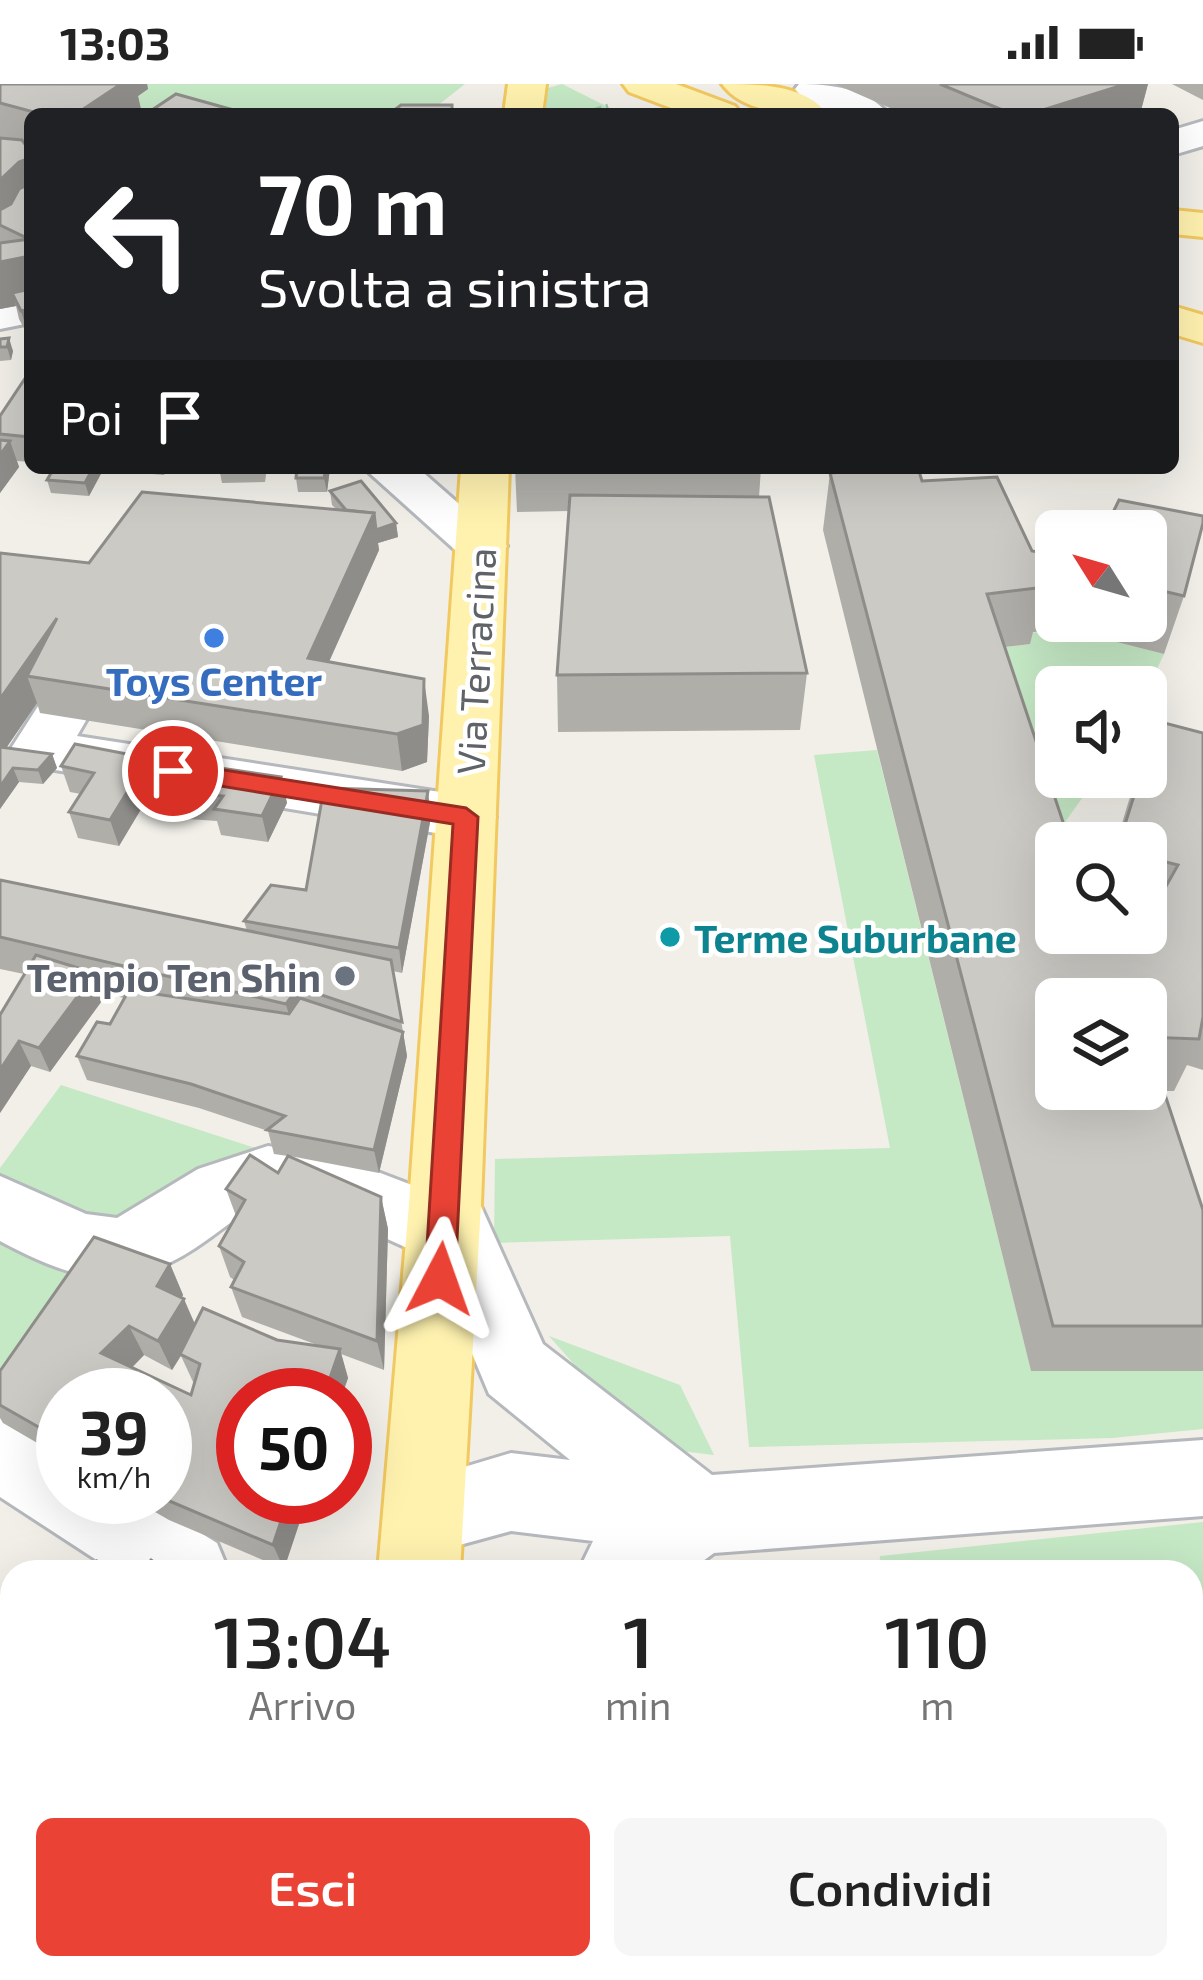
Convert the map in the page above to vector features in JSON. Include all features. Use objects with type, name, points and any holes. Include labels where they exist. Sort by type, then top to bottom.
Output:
[{"type":"main road","points":[[642,84],[699,108]]},
{"type":"main road","points":[[741,84],[811,102]]},
{"type":"main road","name":"Via Terracina","points":[[421,1544],[485,474]]},
{"type":"street","points":[[395,474],[481,546]]},
{"type":"street","points":[[61,717],[39,750],[466,817]]},
{"type":"street","points":[[0,1207],[96,1250],[152,1241],[211,1196],[263,1176],[318,1180],[444,1218],[516,1369],[700,1516]]},
{"type":"street","points":[[0,1452],[36,1475]]},
{"type":"street","points":[[421,1544],[511,1492],[700,1516],[1203,1478]]},
{"type":"street","points":[[637,1560],[700,1516]]},
{"type":"street","points":[[113,1524],[169,1560]]},
{"type":"green space","points":[[0,84],[465,84],[435,108],[24,108],[24,259]]},
{"type":"green space","points":[[562,84],[610,108],[545,108],[548,88]]},
{"type":"green space","points":[[1035,632],[1035,642],[1117,642],[1164,654],[1158,666],[1035,666],[1035,770],[974,651],[1029,644],[1027,633]]},
{"type":"green space","points":[[877,750],[1031,1371],[1203,1371],[1203,1429],[1112,1438],[749,1447],[730,1236],[494,1243],[495,1159],[890,1148],[814,755]]},
{"type":"green space","points":[[1049,798],[1082,798],[1065,822]]},
{"type":"green space","points":[[61,1085],[274,1154],[109,1231],[0,1183],[0,1168]]},
{"type":"green space","points":[[0,1225],[110,1268],[0,1421]]},
{"type":"green space","points":[[549,1336],[680,1385],[714,1455],[647,1447]]},
{"type":"green space","points":[[1203,1522],[1203,1560],[880,1560],[880,1556]]},
{"type":"building","points":[[0,84],[121,84],[85,108],[24,109],[0,103]]},
{"type":"building","points":[[940,84],[1126,84],[1049,108],[998,108]]},
{"type":"building","points":[[176,94],[226,108],[155,108]]},
{"type":"building","points":[[401,105],[452,105],[452,108],[397,108]]},
{"type":"building","points":[[0,138],[22,140],[24,160],[0,180]]},
{"type":"building","points":[[24,187],[24,237],[0,225],[0,210],[11,204]]},
{"type":"building","points":[[24,240],[24,257],[0,262],[0,243]]},
{"type":"building","points":[[24,290],[24,310],[21,311],[12,293]]},
{"type":"building","points":[[24,380],[24,436],[0,434],[0,416]]},
{"type":"building","points":[[50,474],[90,474],[85,483],[47,480]]},
{"type":"building","points":[[296,474],[325,474],[324,478],[296,478]]},
{"type":"building","points":[[830,474],[920,474],[922,481],[997,477],[1035,552],[1035,588],[987,594],[1035,738],[1035,798],[1055,798],[1063,822],[1035,822],[1035,954],[1167,954],[1167,884],[1178,865],[1167,862],[1167,822],[1126,822],[1133,798],[1167,798],[1167,724],[1203,733],[1203,1017],[1199,1039],[1167,1038],[1167,978],[1035,978],[1035,1110],[1167,1110],[1167,1101],[1203,1210],[1203,1326],[1053,1326]]},
{"type":"building","points":[[361,481],[396,523],[376,530],[374,513],[346,510],[330,491]]},
{"type":"building","points":[[142,492],[374,513],[308,658],[424,679],[423,725],[397,734],[27,676],[57,618],[0,699],[0,553],[89,563]]},
{"type":"building","points":[[570,495],[769,497],[807,673],[557,675]]},
{"type":"building","points":[[1119,500],[1203,516],[1184,596],[1167,592],[1167,510],[1114,510]]},
{"type":"building","points":[[75,744],[148,758],[110,820],[69,812],[94,773],[61,766]]},
{"type":"building","points":[[0,747],[52,754],[38,770],[13,768],[0,787]]},
{"type":"building","points":[[180,762],[281,777],[262,816],[214,809],[223,796],[166,792]]},
{"type":"building","points":[[324,788],[428,791],[399,948],[244,921],[271,885],[306,890]]},
{"type":"building","points":[[0,880],[391,960],[402,1022],[298,987],[286,1004],[0,937]]},
{"type":"building","points":[[36,955],[95,973],[39,1048],[19,1041],[0,1070],[0,1015]]},
{"type":"building","points":[[129,990],[289,1014],[300,998],[403,1032],[374,1150],[267,1130],[285,1116],[191,1084],[77,1056],[97,1022],[110,1024]]},
{"type":"building","points":[[250,1155],[278,1173],[288,1156],[381,1197],[377,1341],[231,1287],[244,1262],[219,1246],[245,1200],[226,1189]]},
{"type":"building","points":[[94,1237],[170,1264],[157,1286],[184,1299],[158,1341],[129,1326],[101,1353],[133,1368],[36,1368],[36,1426],[0,1405],[0,1371]]},
{"type":"building","points":[[203,1308],[277,1340],[340,1349],[333,1368],[216,1368],[216,1521],[192,1511],[192,1392],[200,1364],[180,1354]]},
{"type":"building","points":[[224,1524],[280,1524],[273,1545]]},
{"type":"place","name":"Toys Center","points":[[214,638]]},
{"type":"place","name":"Terme Suburbane","points":[[670,937]]},
{"type":"place","name":"Tempio Ten Shin","points":[[345,976]]},
{"type":"route","points":[[173,771],[466,817],[440,1279]]}]
